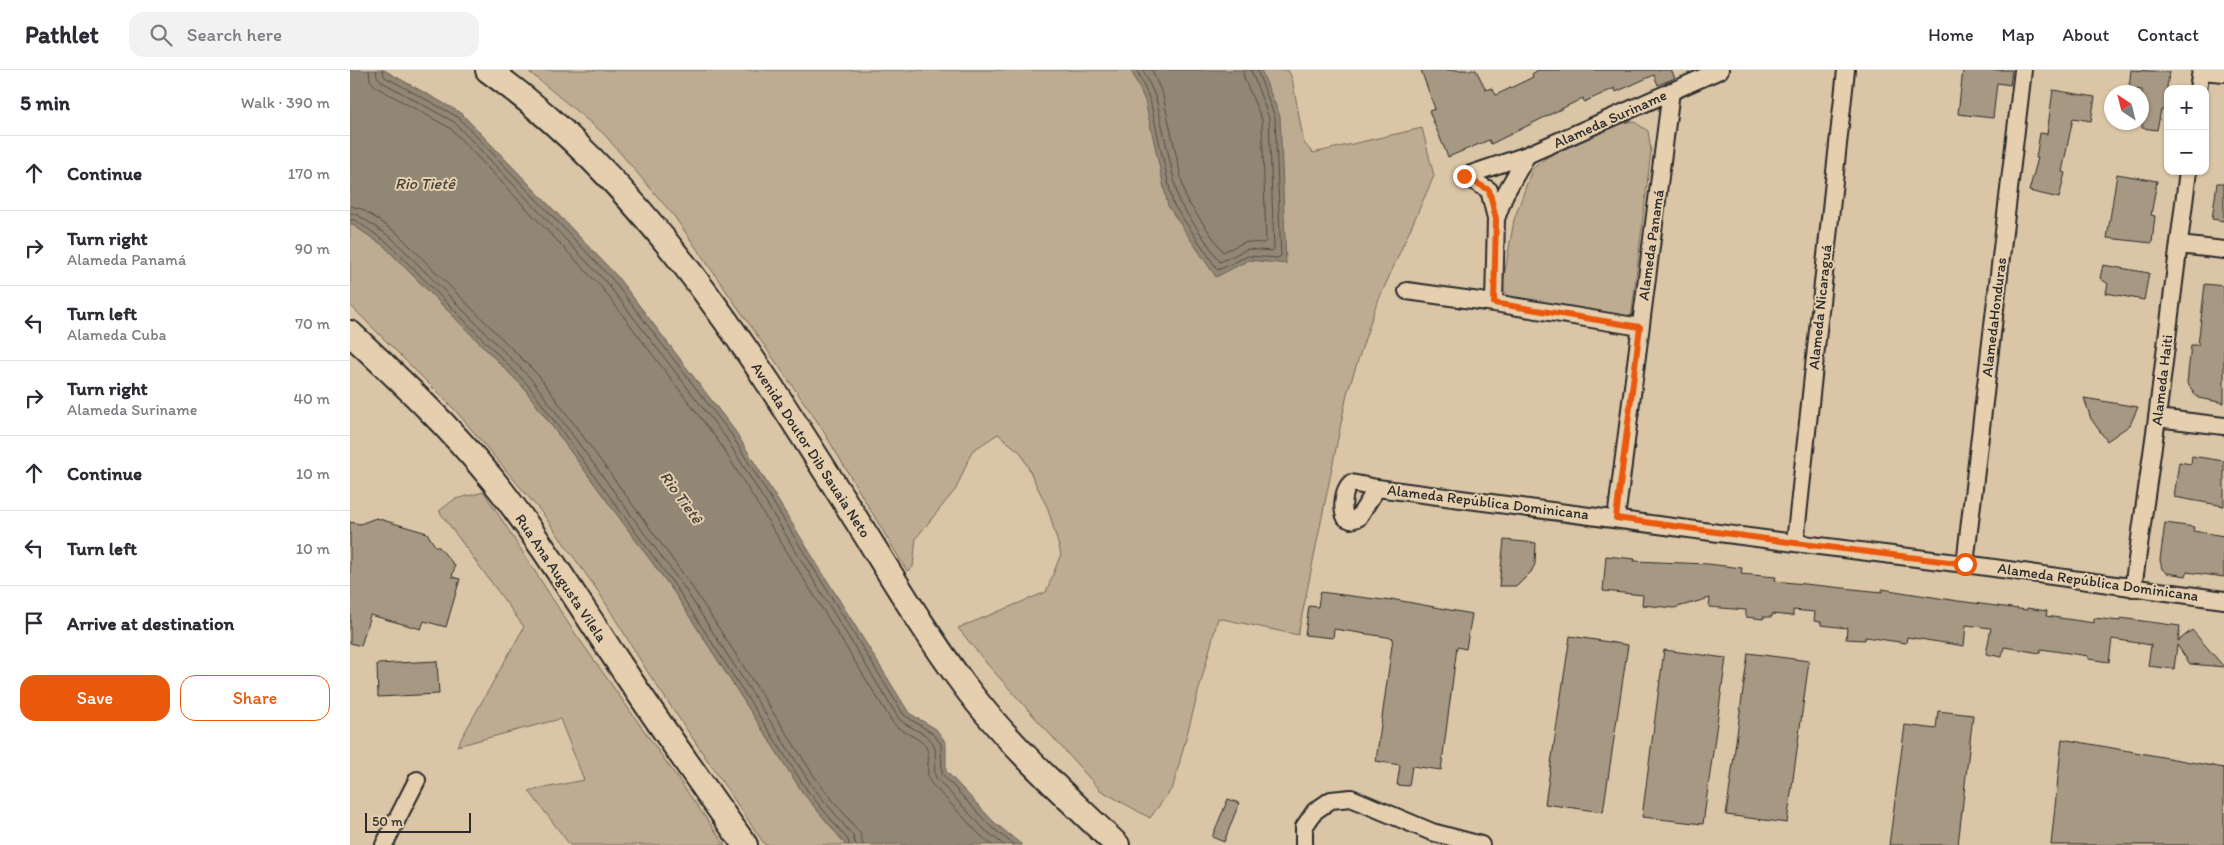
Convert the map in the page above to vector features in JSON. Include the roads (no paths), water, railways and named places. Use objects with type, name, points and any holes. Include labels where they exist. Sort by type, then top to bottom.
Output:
[{"type":"main road","name":"Avenida Doutor Dib Sauaia Neto","points":[[488,70],[548,119],[593,160],[641,212],[719,310],[795,424],[930,637],[965,687],[1010,739],[1117,845]]},
{"type":"main road","name":"Rua Ana Augusta Vilela","points":[[350,333],[398,377],[458,440],[492,480],[565,582],[672,744],[746,845]]},
{"type":"street","name":"Alameda Suriname","points":[[1496,219],[1489,190],[1464,176],[1527,155],[1720,70]]},
{"type":"street","name":"Alameda Nicaraguá","points":[[1795,543],[1846,70]]},
{"type":"street","name":"AlamedaHonduras","points":[[1965,564],[2023,70]]},
{"type":"street","points":[[2199,85],[2201,70],[2224,73]]},
{"type":"street","name":"Alameda Panamá","points":[[1616,518],[1671,91]]},
{"type":"street","points":[[1494,303],[1496,219],[1505,194],[1527,155]]},
{"type":"street","name":"Alameda Haiti","points":[[2133,588],[2158,418],[2188,175]]},
{"type":"street","points":[[2179,245],[2224,250]]},
{"type":"street","points":[[1407,291],[1640,327]]},
{"type":"street","points":[[2158,418],[2224,426]]},
{"type":"street","name":"Alameda República Dominicana","points":[[1376,488],[1965,564],[2224,600]]},
{"type":"street","points":[[384,845],[417,780]]},
{"type":"street","points":[[1304,845],[1304,827],[1315,811],[1330,800],[1351,798],[1432,832],[1481,845]]},
{"type":"water","name":"Rio Tietê","points":[[350,70],[384,70],[461,113],[616,275],[735,431],[909,713],[936,729],[946,743],[946,771],[994,822],[1022,845],[846,845],[803,793],[674,592],[524,388],[384,246],[350,223]]},
{"type":"water","points":[[1131,70],[1261,70],[1280,116],[1286,264],[1249,260],[1216,277],[1168,206],[1145,101]]}]
